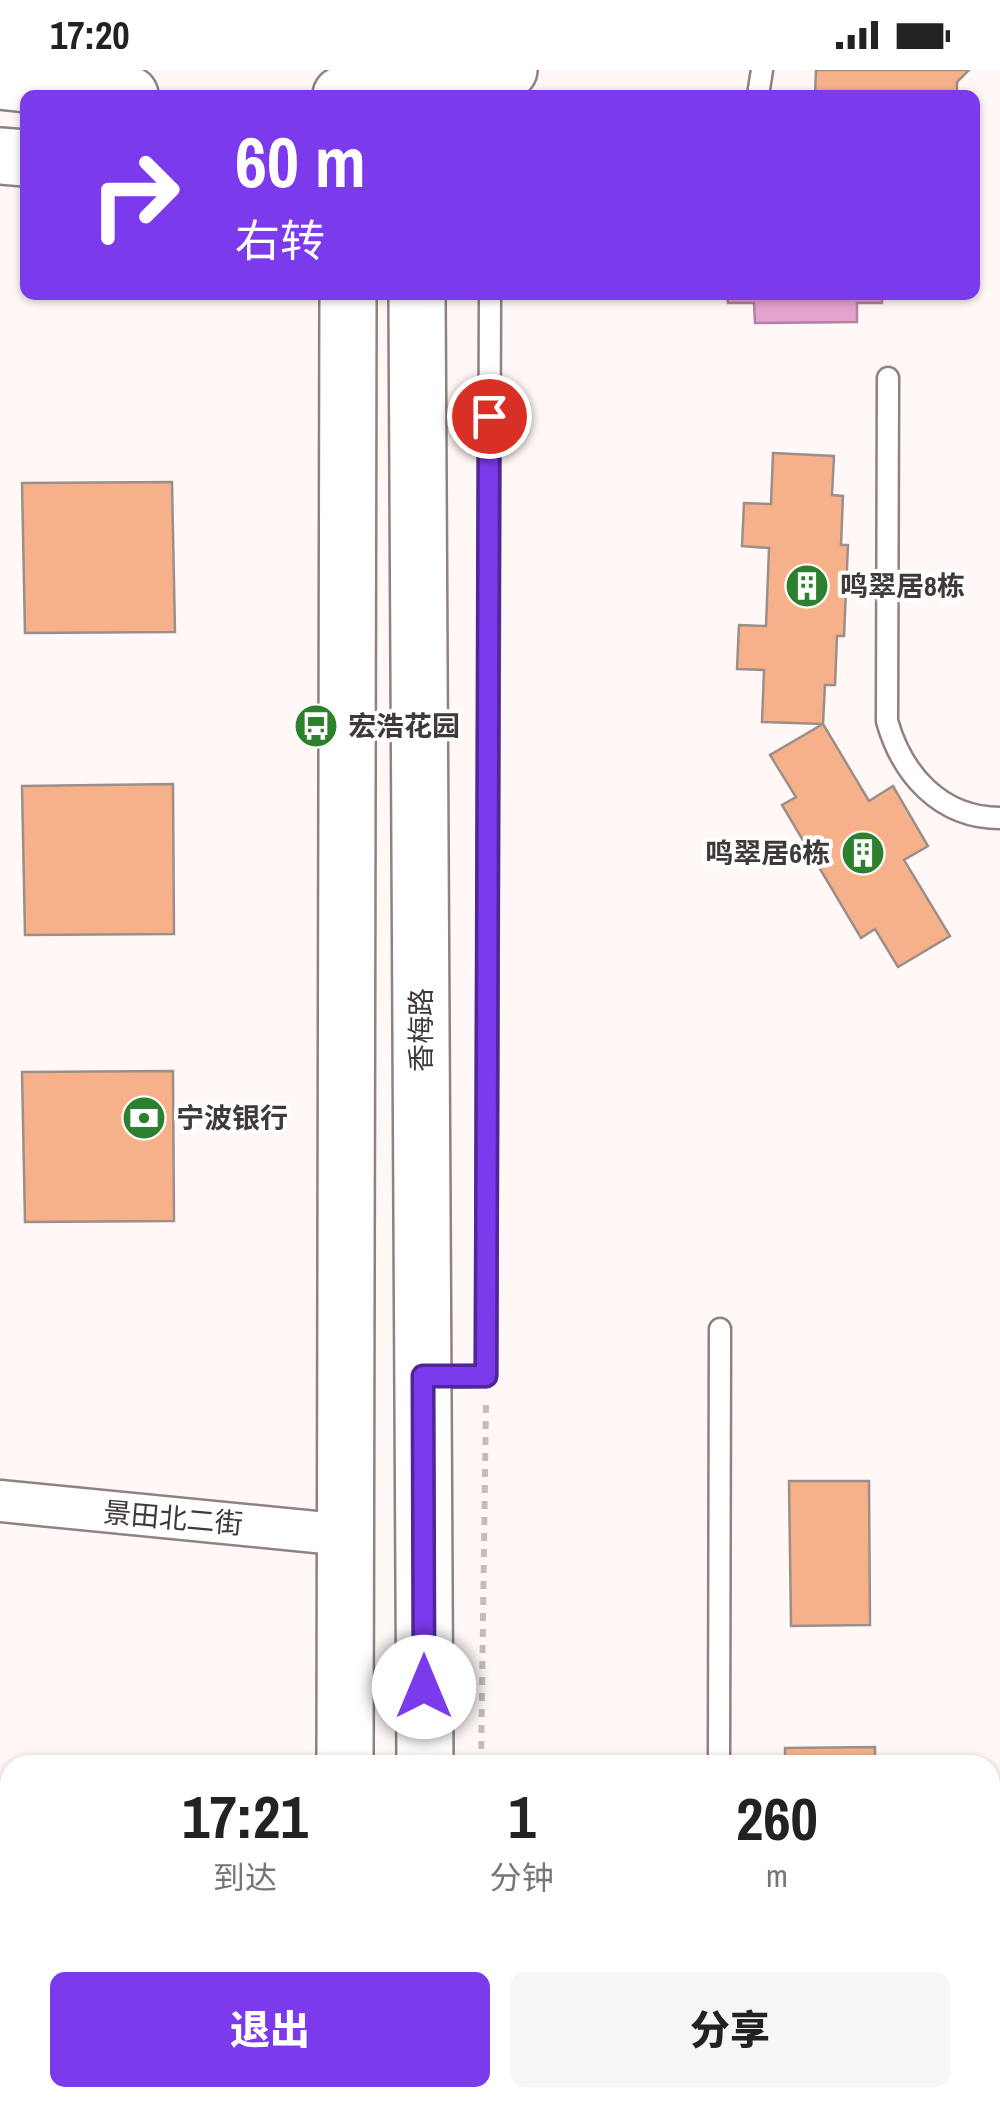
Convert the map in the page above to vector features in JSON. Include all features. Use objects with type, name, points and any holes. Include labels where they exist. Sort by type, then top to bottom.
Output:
[{"type":"main road","points":[[352,90],[398,70]]},
{"type":"main road","points":[[431,90],[448,70]]},
{"type":"main road","points":[[491,90],[509,70]]},
{"type":"main road","points":[[0,82],[80,90]]},
{"type":"main road","points":[[322,300],[348,364]]},
{"type":"main road","points":[[345,1755],[348,300]]},
{"type":"main road","name":"香梅路","points":[[418,300],[424,1755]]},
{"type":"main road","points":[[418,453],[452,300]]},
{"type":"street","name":"景田北二街","points":[[0,1501],[346,1535]]},
{"type":"lane","points":[[423,1376],[486,1376],[490,300]]},
{"type":"lane","points":[[888,378],[887,721],[906,768],[922,786],[942,802],[965,812],[1000,818]]},
{"type":"lane","points":[[719,1755],[720,1329]]},
{"type":"path","points":[[481,1755],[486,1376]]},
{"type":"shaded area","points":[[728,300],[882,300],[857,303],[857,322],[755,323],[754,303]]},
{"type":"building","points":[[816,70],[969,70],[957,82],[957,90],[815,90]]},
{"type":"building","name":"鸣翠居8栋","points":[[773,453],[834,456],[832,495],[843,496],[841,545],[848,545],[844,636],[837,636],[835,685],[825,685],[823,724],[762,722],[764,670],[737,669],[739,625],[766,626],[769,548],[742,546],[744,503],[771,504]]},
{"type":"building","points":[[172,482],[175,632],[25,633],[22,483]]},
{"type":"building","name":"鸣翠居6栋","points":[[823,724],[869,801],[893,786],[928,846],[904,860],[950,936],[898,967],[875,929],[861,938],[782,805],[796,797],[770,755]]},
{"type":"building","points":[[173,784],[174,934],[25,935],[22,786]]},
{"type":"building","points":[[173,1071],[174,1221],[25,1222],[22,1072]]},
{"type":"building","points":[[789,1481],[869,1481],[870,1625],[791,1626]]},
{"type":"building","points":[[875,1747],[875,1755],[785,1755],[785,1748]]},
{"type":"place","name":"鸣翠居8栋","points":[[807,586]]},
{"type":"place","name":"宏浩花园","points":[[316,726]]},
{"type":"place","name":"鸣翠居6栋","points":[[863,853]]},
{"type":"place","name":"宁波银行","points":[[144,1118]]},
{"type":"route","points":[[424,1687],[423,1376],[486,1376],[489,416]]}]
